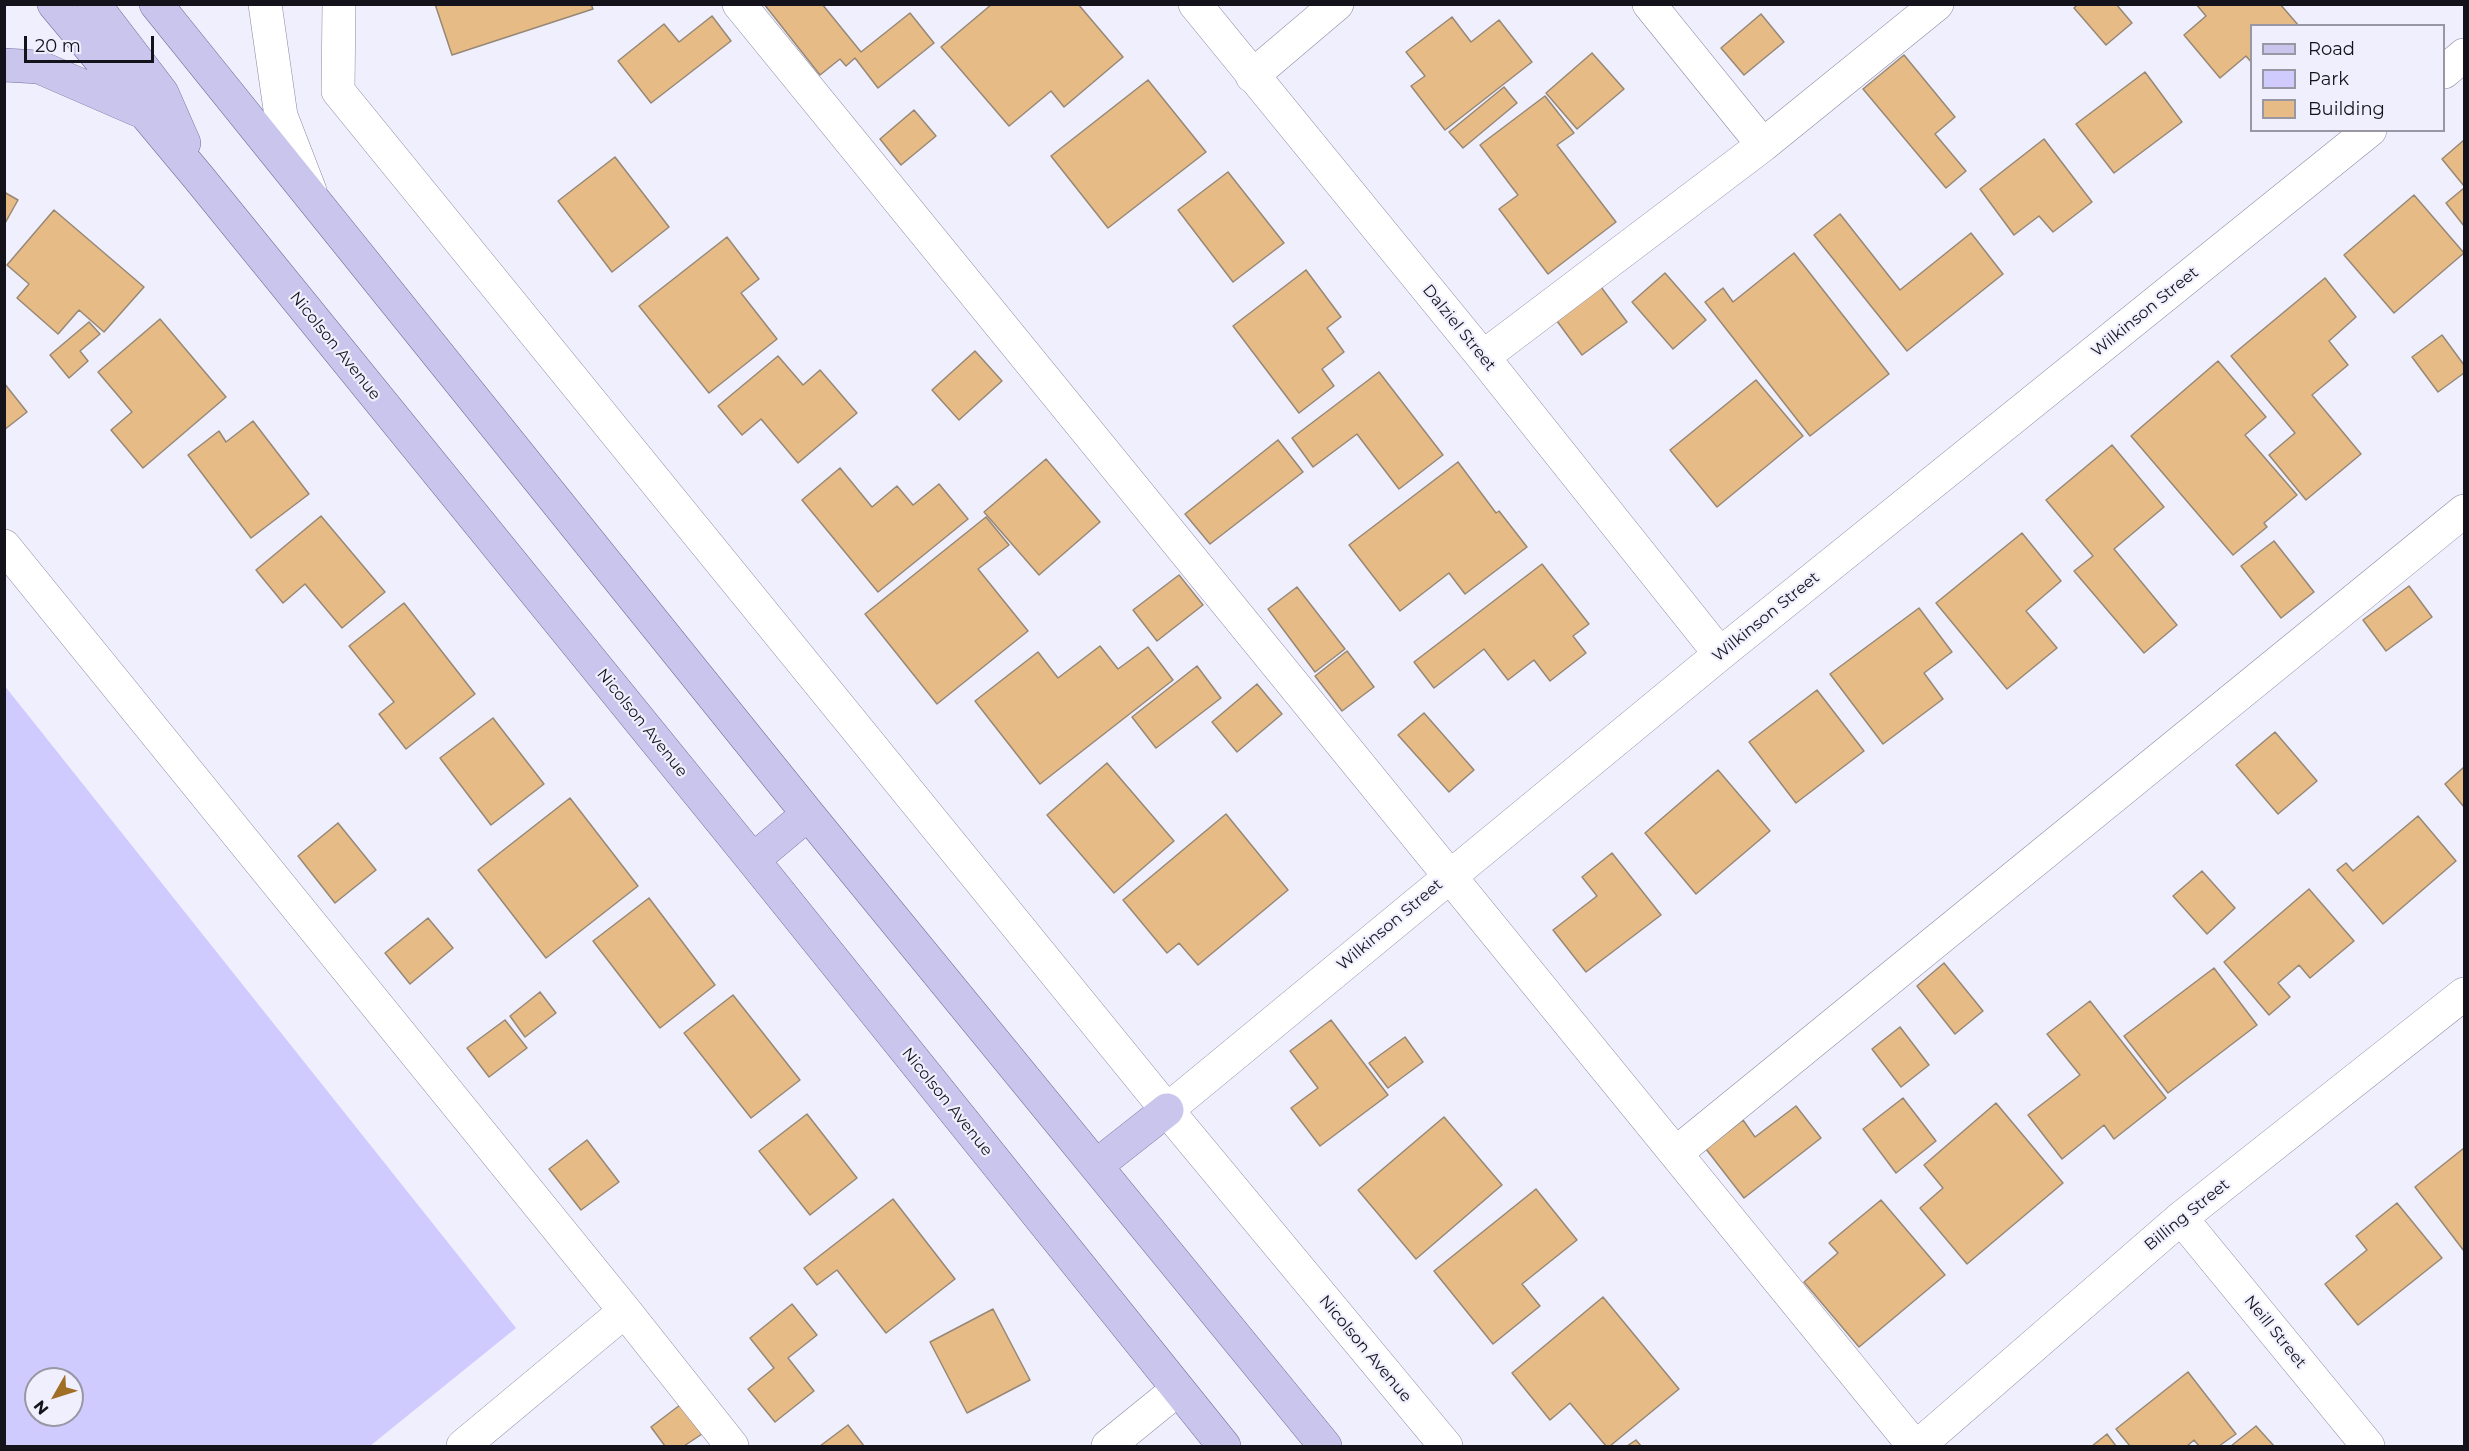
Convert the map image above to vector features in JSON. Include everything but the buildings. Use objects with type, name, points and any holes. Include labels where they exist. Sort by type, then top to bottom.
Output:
[{"type":"main road","name":"Nicolson Avenue","points":[[54,4],[146,113],[753,860],[1224,1446]]},
{"type":"main road","points":[[94,4],[162,93],[199,178]]},
{"type":"main road","points":[[156,4],[808,814],[1325,1446]]},
{"type":"main road","points":[[4,65],[39,67],[146,113]]},
{"type":"main road","points":[[753,860],[808,814]]},
{"type":"main road","points":[[1096,1166],[1167,1110]]},
{"type":"street","points":[[265,4],[281,116],[314,200]]},
{"type":"street","name":"Nicolson Avenue","points":[[339,4],[338,91],[1167,1110],[1446,1446]]},
{"type":"street","points":[[739,4],[1916,1446]]},
{"type":"street","name":"Dalziel Street","points":[[1195,4],[1483,357],[1720,654]]},
{"type":"street","points":[[1252,76],[1338,4]]},
{"type":"street","points":[[1649,4],[1763,145]]},
{"type":"street","points":[[1483,357],[1763,145],[1937,4]]},
{"type":"street","points":[[2445,71],[2464,55]]},
{"type":"street","name":"Wilkinson Street","points":[[1167,1110],[1720,654],[2368,132]]},
{"type":"street","points":[[1676,1153],[2464,511]]},
{"type":"street","points":[[4,546],[732,1446]]},
{"type":"street","name":"Billing Street","points":[[1916,1446],[2181,1218],[2464,994]]},
{"type":"street","name":"Neill Street","points":[[2181,1218],[2368,1446]]},
{"type":"street","points":[[463,1446],[625,1311]]},
{"type":"street","points":[[1108,1446],[1178,1390]]},
{"type":"green space","points":[[4,685],[516,1328],[370,1446],[5,1446]]}]
